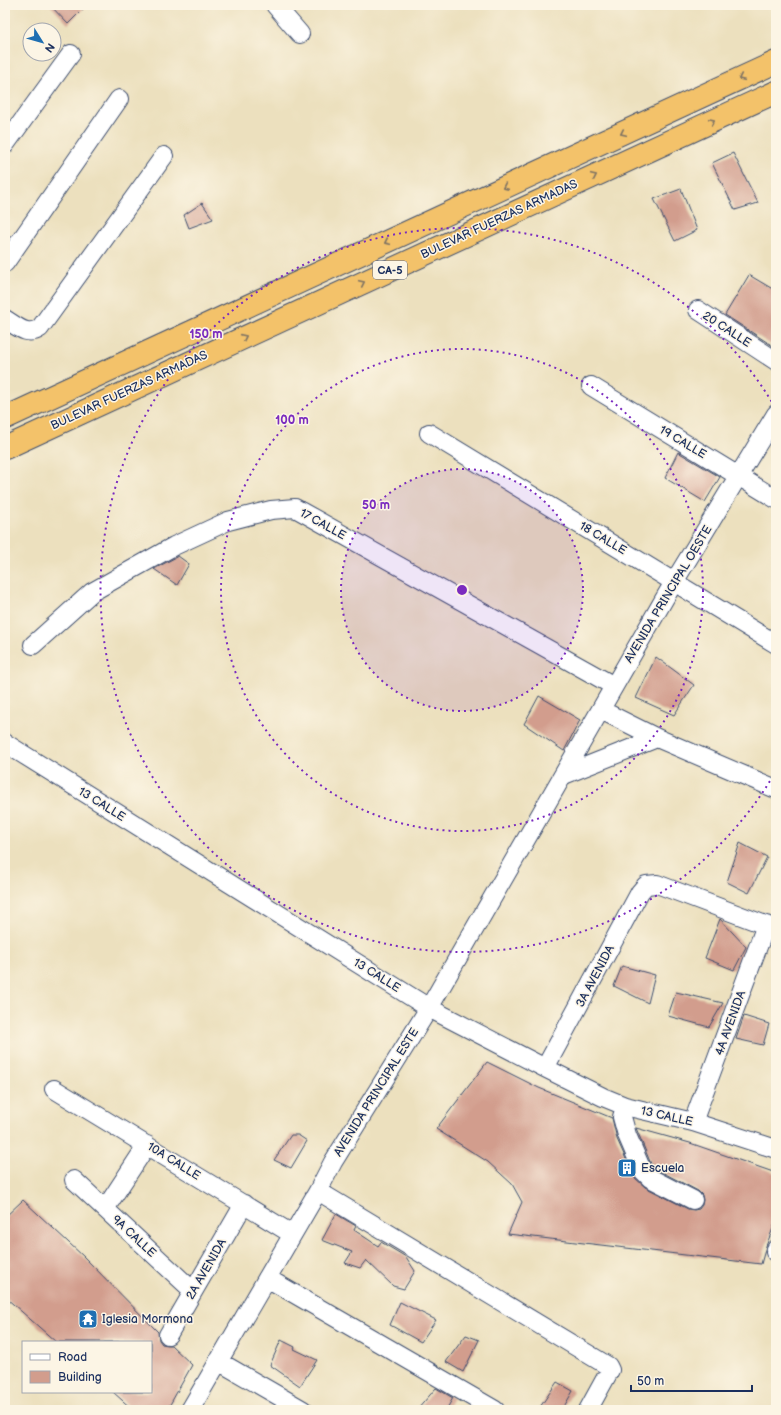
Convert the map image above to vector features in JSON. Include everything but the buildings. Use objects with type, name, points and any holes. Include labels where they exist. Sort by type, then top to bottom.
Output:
[{"type":"highway","name":"CA-5","points":[[5,418],[776,62]]},
{"type":"highway","name":"BULEVAR FUERZAS ARMADAS","points":[[5,448],[776,92]]},
{"type":"street","points":[[275,5],[300,34]]},
{"type":"street","points":[[5,145],[71,54]]},
{"type":"street","points":[[5,263],[119,99]]},
{"type":"street","points":[[5,318],[29,333],[35,332],[40,328],[164,156]]},
{"type":"street","name":"20 CALLE","points":[[698,310],[776,362]]},
{"type":"street","name":"19 CALLE","points":[[591,386],[776,499]]},
{"type":"street","name":"AVENIDA PRINCIPAL OESTE","points":[[564,775],[674,582],[776,414]]},
{"type":"street","name":"18 CALLE","points":[[429,433],[776,644]]},
{"type":"street","name":"17 CALLE","points":[[33,645],[92,592],[174,546],[228,521],[270,510],[295,508],[614,686]]},
{"type":"street","points":[[601,710],[657,738],[776,789]]},
{"type":"street","points":[[564,775],[657,738]]},
{"type":"street","name":"13 CALLE","points":[[5,743],[429,1008],[545,1068],[603,1097],[625,1106],[693,1122],[776,1149]]},
{"type":"street","name":"AVENIDA PRINCIPAL ESTE","points":[[190,1410],[318,1191],[333,1162],[429,1008],[564,775]]},
{"type":"street","name":"3A AVENIDA","points":[[545,1068],[640,892],[646,885],[657,884],[771,927]]},
{"type":"street","name":"4A AVENIDA","points":[[693,1122],[771,927]]},
{"type":"street","name":"10A CALLE","points":[[54,1088],[292,1234]]},
{"type":"street","points":[[625,1106],[622,1117],[627,1135],[642,1170],[650,1178],[693,1200]]},
{"type":"street","points":[[105,1209],[147,1145]]},
{"type":"street","name":"9A CALLE","points":[[74,1180],[194,1291]]},
{"type":"street","points":[[318,1191],[608,1366],[610,1370],[588,1410]]},
{"type":"street","name":"2A AVENIDA","points":[[168,1335],[244,1204]]},
{"type":"street","points":[[267,1278],[495,1410]]},
{"type":"street","points":[[218,1361],[303,1410]]},
{"type":"place","name":"Escuela","points":[[627,1168]]},
{"type":"place","name":"Iglesia Mormona","points":[[88,1319]]}]
